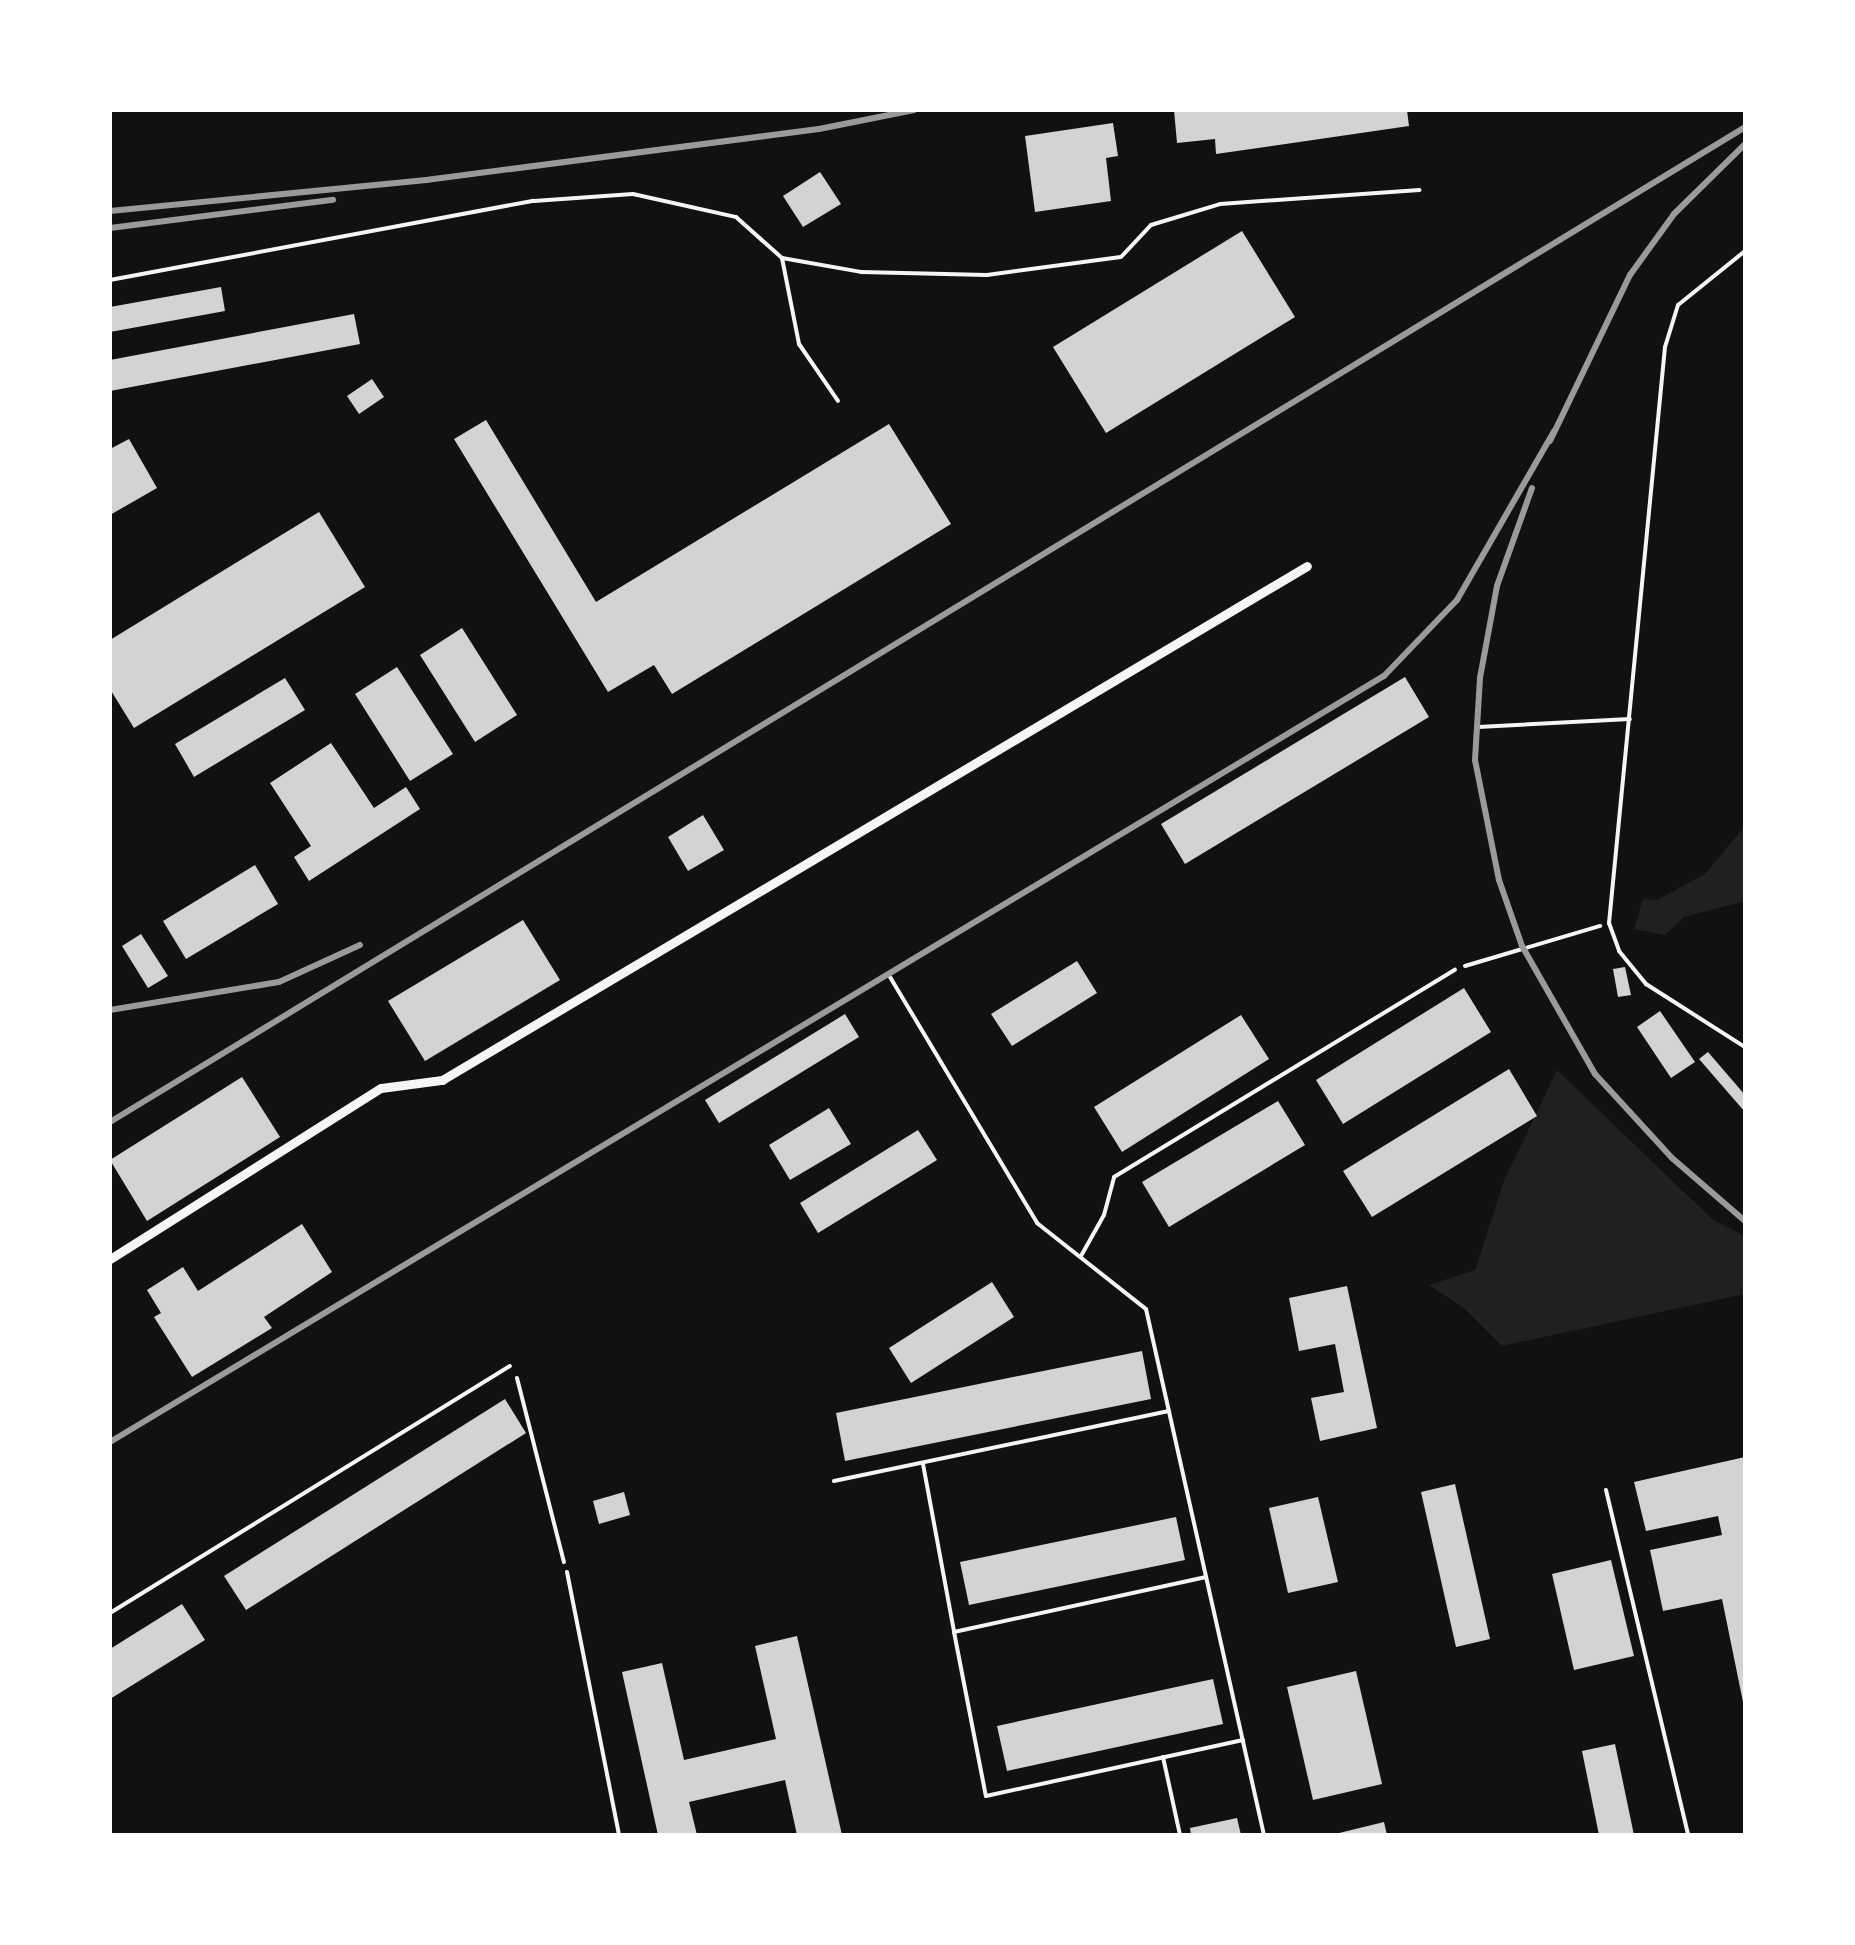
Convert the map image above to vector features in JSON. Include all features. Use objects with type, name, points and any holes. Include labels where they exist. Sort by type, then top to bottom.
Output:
[{"type":"street","points":[[110,1258],[380,1088],[442,1080],[1307,566]]},
{"type":"lane","points":[[110,280],[534,201],[633,194],[736,217],[782,258],[861,272],[987,275],[1122,257],[1151,225],[1220,204],[1420,190]]},
{"type":"lane","points":[[1745,251],[1678,306],[1666,346],[1609,923],[1618,951],[1646,984],[1745,1047]]},
{"type":"lane","points":[[782,258],[799,344],[838,402]]},
{"type":"lane","points":[[1478,726],[1630,719]]},
{"type":"lane","points":[[1080,1258],[1104,1215],[1114,1177],[1455,970]]},
{"type":"lane","points":[[890,977],[1036,1223],[1146,1309],[1264,1835]]},
{"type":"lane","points":[[110,1613],[510,1366]]},
{"type":"lane","points":[[834,1480],[1169,1411]]},
{"type":"lane","points":[[923,1462],[986,1796],[1243,1740]]},
{"type":"lane","points":[[1606,1490],[1688,1835]]},
{"type":"lane","points":[[567,1572],[619,1835]]},
{"type":"lane","points":[[954,1632],[1206,1577]]},
{"type":"lane","points":[[1163,1757],[1180,1835]]},
{"type":"path","points":[[1455,970],[1609,923]]},
{"type":"path","points":[[510,1366],[567,1572]]},
{"type":"shaded area","points":[[1745,826],[1745,901],[1684,917],[1665,935],[1634,929],[1643,899],[1657,900],[1705,874]]},
{"type":"shaded area","points":[[1557,1070],[1713,1220],[1745,1236],[1745,1294],[1502,1346],[1464,1308],[1429,1285],[1475,1270],[1504,1181]]},
{"type":"building","points":[[1174,110],[1407,110],[1409,126],[1216,154],[1215,139],[1177,143]]},
{"type":"building","points":[[1113,123],[1118,156],[1106,158],[1111,201],[1035,212],[1025,136]]},
{"type":"building","points":[[820,172],[841,204],[803,227],[783,196]]},
{"type":"building","points":[[1242,231],[1295,317],[1106,433],[1053,347]]},
{"type":"building","points":[[221,287],[225,311],[110,332],[110,307]]},
{"type":"building","points":[[354,314],[360,344],[110,391],[110,360]]},
{"type":"building","points":[[372,379],[384,397],[359,414],[347,396]]},
{"type":"building","points":[[486,420],[596,602],[889,424],[951,524],[672,694],[654,665],[608,692],[454,439]]},
{"type":"building","points":[[129,439],[157,488],[110,515],[110,449]]},
{"type":"building","points":[[319,512],[365,587],[134,728],[110,689],[110,640]]},
{"type":"building","points":[[462,628],[517,715],[475,742],[420,655]]},
{"type":"building","points":[[397,667],[453,754],[410,781],[355,694]]},
{"type":"building","points":[[1405,677],[1429,717],[1185,864],[1161,824]]},
{"type":"building","points":[[285,678],[305,710],[194,777],[175,744]]},
{"type":"building","points":[[331,743],[374,808],[406,787],[420,809],[309,881],[294,857],[311,846],[270,783]]},
{"type":"building","points":[[703,815],[724,850],[688,871],[668,837]]},
{"type":"building","points":[[255,865],[278,904],[186,959],[163,921]]},
{"type":"building","points":[[523,920],[560,980],[425,1061],[388,1001]]},
{"type":"building","points":[[141,934],[168,976],[148,988],[122,946]]},
{"type":"building","points":[[1077,961],[1097,993],[1012,1046],[991,1014]]},
{"type":"building","points":[[1625,967],[1631,995],[1618,997],[1613,969]]},
{"type":"building","points":[[1464,988],[1491,1032],[1343,1124],[1316,1080]]},
{"type":"building","points":[[1660,1011],[1695,1062],[1671,1078],[1637,1027]]},
{"type":"building","points":[[845,1014],[859,1037],[719,1123],[705,1100]]},
{"type":"building","points":[[1241,1015],[1269,1059],[1122,1152],[1094,1107]]},
{"type":"building","points":[[1708,1052],[1745,1095],[1745,1112],[1699,1059]]},
{"type":"building","points":[[1509,1069],[1537,1116],[1372,1217],[1343,1171]]},
{"type":"building","points":[[242,1077],[280,1137],[147,1221],[110,1160]]},
{"type":"building","points":[[1278,1101],[1305,1145],[1169,1227],[1142,1182]]},
{"type":"building","points":[[829,1108],[851,1144],[790,1180],[769,1145]]},
{"type":"building","points":[[918,1130],[937,1160],[818,1233],[800,1203]]},
{"type":"building","points":[[302,1224],[332,1272],[264,1317],[272,1328],[192,1377],[154,1317],[161,1313],[147,1290],[183,1267],[198,1291]]},
{"type":"building","points":[[992,1282],[1014,1317],[911,1383],[889,1348]]},
{"type":"building","points":[[1347,1286],[1377,1428],[1320,1441],[1311,1398],[1344,1392],[1335,1344],[1299,1351],[1289,1298]]},
{"type":"building","points":[[1142,1351],[1151,1399],[845,1461],[836,1413]]},
{"type":"building","points":[[505,1399],[526,1433],[246,1610],[224,1576]]},
{"type":"building","points":[[1745,1457],[1743,1702],[1722,1599],[1663,1611],[1650,1550],[1722,1535],[1718,1516],[1646,1531],[1634,1482]]},
{"type":"building","points":[[1455,1484],[1490,1639],[1456,1647],[1421,1492]]},
{"type":"building","points":[[624,1492],[630,1515],[599,1524],[593,1501]]},
{"type":"building","points":[[1318,1497],[1338,1582],[1288,1593],[1269,1508]]},
{"type":"building","points":[[1176,1517],[1185,1560],[969,1605],[960,1562]]},
{"type":"building","points":[[1611,1560],[1634,1656],[1574,1670],[1552,1574]]},
{"type":"building","points":[[182,1604],[205,1640],[110,1699],[110,1649]]},
{"type":"building","points":[[797,1636],[842,1835],[797,1835],[785,1780],[689,1802],[697,1835],[658,1835],[622,1672],[662,1663],[684,1760],[776,1739],[755,1646]]},
{"type":"building","points":[[1356,1671],[1382,1784],[1313,1800],[1287,1687]]},
{"type":"building","points":[[1213,1679],[1223,1724],[1007,1771],[997,1726]]},
{"type":"building","points":[[1615,1744],[1634,1835],[1599,1835],[1582,1751]]},
{"type":"building","points":[[1237,1818],[1241,1835],[1191,1835],[1190,1828]]},
{"type":"building","points":[[1384,1822],[1387,1835],[1335,1835],[1335,1834]]},
{"type":"railway","points":[[110,211],[426,180],[819,129],[914,110]]},
{"type":"railway","points":[[110,1122],[1745,127]]},
{"type":"railway","points":[[1550,441],[1630,275],[1674,214],[1745,144]]},
{"type":"railway","points":[[110,228],[333,200]]},
{"type":"railway","points":[[110,1442],[1384,676],[1457,600],[1554,431]]},
{"type":"railway","points":[[1532,488],[1497,586],[1480,678],[1475,760],[1499,880],[1522,946],[1595,1074],[1672,1158],[1745,1221]]},
{"type":"railway","points":[[110,1010],[279,982],[360,945]]}]
